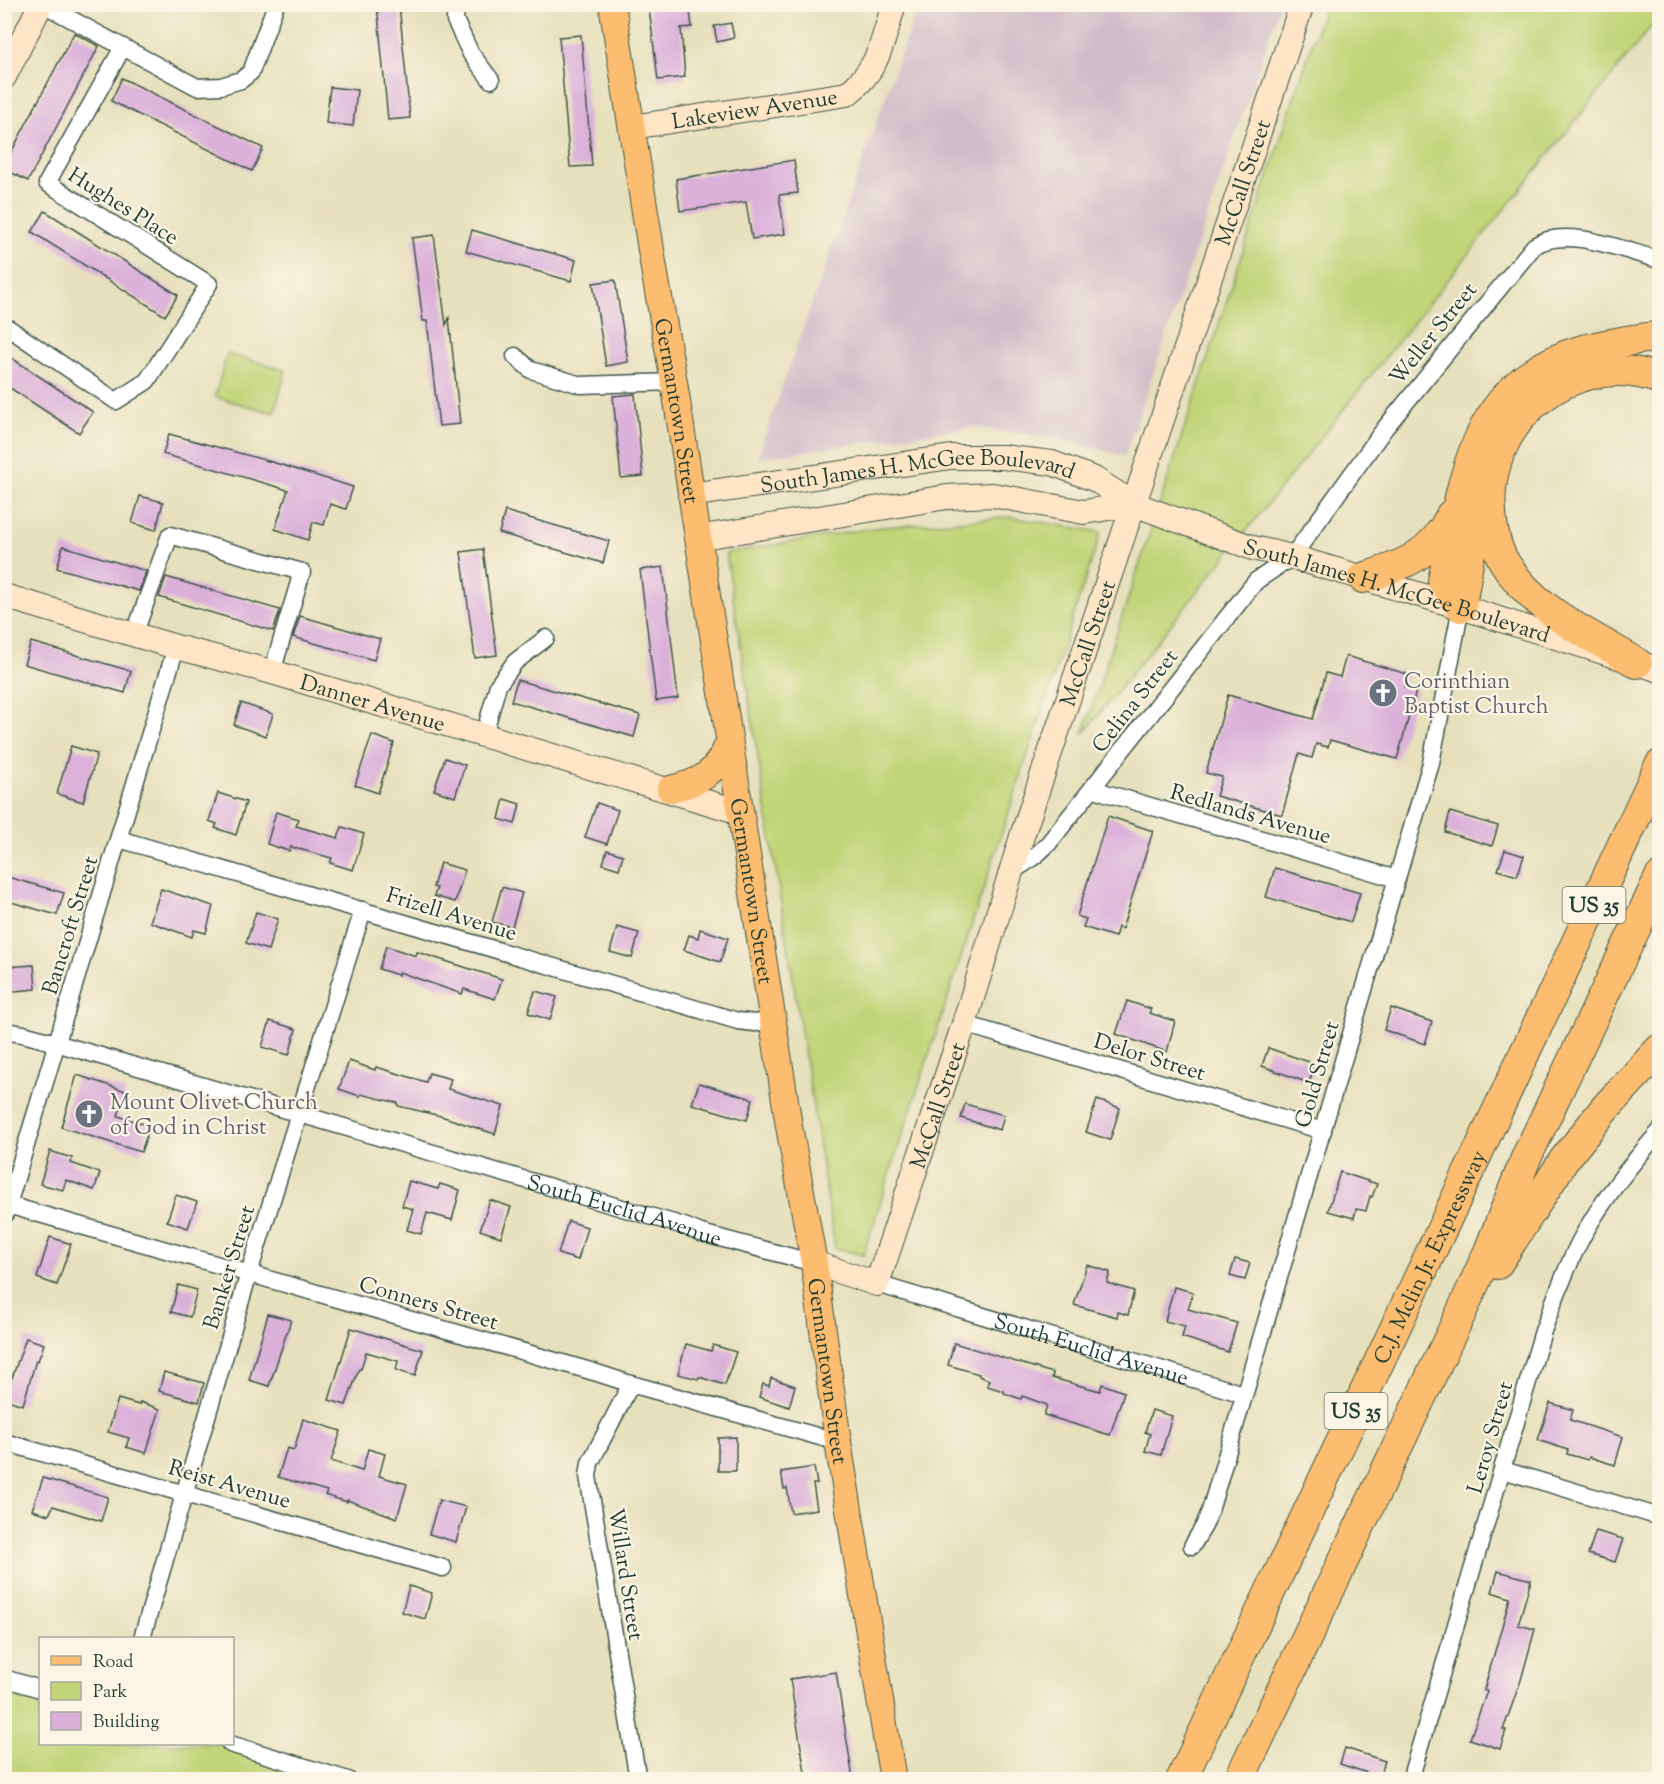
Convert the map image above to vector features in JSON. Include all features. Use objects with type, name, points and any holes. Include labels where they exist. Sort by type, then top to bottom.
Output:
[{"type":"highway","points":[[1461,607],[1443,581],[1461,494],[1473,451],[1481,432],[1496,408],[1515,387],[1531,374],[1549,364],[1581,351],[1616,342],[1659,336]]},
{"type":"highway","points":[[1461,607],[1469,557],[1485,495],[1501,449],[1511,429],[1535,402],[1553,390],[1595,373],[1633,373],[1659,380]]},
{"type":"highway","points":[[1493,474],[1490,500],[1492,529],[1503,561],[1517,582],[1544,605],[1648,667]]},
{"type":"highway","points":[[1364,578],[1404,564],[1423,553],[1446,528],[1461,494]]},
{"type":"highway","name":"C.J. Mclin Jr. Expressway","points":[[1181,1779],[1418,1284],[1659,765]]},
{"type":"highway","name":"US 35","points":[[1239,1779],[1460,1315],[1489,1251],[1526,1158],[1659,877]]},
{"type":"highway","points":[[1460,1315],[1513,1241],[1564,1160],[1606,1107],[1659,1049]]},
{"type":"main road","name":"Germantown Street","points":[[612,4],[652,259],[674,382],[789,1126],[814,1263],[838,1442],[893,1779]]},
{"type":"main road","points":[[670,789],[690,785],[711,772],[721,760],[729,742]]},
{"type":"street","points":[[4,77],[42,4],[197,87],[221,86],[241,80],[251,72],[276,4]]},
{"type":"street","points":[[456,4],[455,20],[471,54],[491,80]]},
{"type":"street","name":"Lakeview Avenue","points":[[632,127],[848,94],[870,72],[894,4]]},
{"type":"street","name":"McCall Street","points":[[877,1284],[964,1024],[1011,872],[1302,4]]},
{"type":"street","name":"Hughes Place","points":[[4,325],[116,401],[147,381],[209,284],[47,183],[123,47]]},
{"type":"street","name":"Weller Street","points":[[1292,557],[1385,428],[1534,246],[1549,238],[1570,237],[1659,260]]},
{"type":"street","points":[[516,356],[531,370],[581,385],[674,382]]},
{"type":"street","name":"South James H. McGee Boulevard","points":[[690,495],[951,457],[1003,457],[1052,463],[1095,479],[1134,504],[1253,548],[1292,557],[1461,607],[1648,667]]},
{"type":"street","name":"South James H. McGee Boulevard","points":[[697,538],[947,497],[993,495],[1084,512],[1134,504]]},
{"type":"street","points":[[134,635],[170,535],[302,572],[272,672]]},
{"type":"street","name":"Celina Street","points":[[1011,872],[1033,858],[1048,844],[1256,582],[1292,557]]},
{"type":"street","name":"Danner Avenue","points":[[4,596],[176,647],[272,672],[670,789],[740,812]]},
{"type":"street","name":"Gold Street","points":[[1192,1546],[1210,1511],[1431,764],[1461,607]]},
{"type":"street","points":[[484,735],[498,685],[515,662],[546,638]]},
{"type":"street","name":"Bancroft Street","points":[[6,1210],[176,647]]},
{"type":"street","name":"Redlands Avenue","points":[[1093,788],[1397,879]]},
{"type":"street","name":"Frizell Avenue","points":[[119,839],[738,1021],[755,1023],[772,1020]]},
{"type":"street","name":"Banker Street","points":[[142,1637],[249,1273],[363,910]]},
{"type":"street","name":"Delor Street","points":[[964,1024],[1323,1131]]},
{"type":"street","name":"South Euclid Avenue","points":[[4,1031],[56,1043],[684,1226],[701,1233],[814,1263],[1244,1394]]},
{"type":"street","name":"Leroy Street","points":[[1410,1779],[1543,1331],[1581,1239],[1602,1205],[1659,1131]]},
{"type":"street","name":"Conners Street","points":[[6,1210],[249,1273],[838,1442]]},
{"type":"street","name":"Willard Street","points":[[631,1384],[590,1462],[588,1476],[638,1779]]},
{"type":"street","name":"Reist Avenue","points":[[4,1442],[443,1568]]},
{"type":"street","points":[[1503,1470],[1659,1517]]},
{"type":"street","points":[[4,1678],[39,1689]]},
{"type":"street","points":[[234,1744],[348,1779]]},
{"type":"shaded area","points":[[918,5],[1280,5],[1125,456],[1055,438],[971,427],[757,458]]},
{"type":"green space","points":[[1325,5],[1659,5],[1659,17],[1083,734]]},
{"type":"green space","points":[[227,354],[286,370],[274,413],[215,397]]},
{"type":"green space","points":[[1010,517],[1101,532],[863,1255],[835,1248],[726,553],[872,528]]},
{"type":"green space","points":[[4,1678],[39,1689],[39,1745],[233,1745],[348,1779],[5,1779]]},
{"type":"building","points":[[377,4],[399,4],[410,118],[388,120]]},
{"type":"building","points":[[689,4],[692,27],[681,28],[685,77],[658,80],[649,8]]},
{"type":"building","points":[[731,23],[734,38],[717,42],[714,26]]},
{"type":"building","points":[[74,33],[99,46],[28,181],[4,169],[4,166]]},
{"type":"building","points":[[581,35],[592,166],[570,167],[559,37]]},
{"type":"building","points":[[122,78],[263,148],[252,171],[111,101]]},
{"type":"building","points":[[330,87],[357,90],[353,126],[326,123]]},
{"type":"building","points":[[794,160],[798,193],[779,195],[785,234],[752,239],[746,202],[680,211],[676,179]]},
{"type":"building","points":[[45,211],[178,295],[165,316],[32,232]]},
{"type":"building","points":[[472,230],[576,260],[571,281],[466,251]]},
{"type":"building","points":[[434,235],[446,325],[449,318],[460,424],[439,426],[427,321],[423,321],[412,238]]},
{"type":"building","points":[[615,280],[628,362],[606,366],[593,283]]},
{"type":"building","points":[[4,353],[93,412],[79,433],[4,384]]},
{"type":"building","points":[[635,394],[643,476],[621,478],[613,396]]},
{"type":"building","points":[[169,434],[353,487],[346,509],[330,504],[324,525],[313,522],[308,540],[275,529],[288,490],[163,454]]},
{"type":"building","points":[[140,496],[163,502],[156,530],[132,523]]},
{"type":"building","points":[[505,511],[609,541],[603,563],[499,533]]},
{"type":"building","points":[[63,546],[146,571],[139,591],[57,568]]},
{"type":"building","points":[[483,549],[497,655],[475,658],[461,552]]},
{"type":"building","points":[[663,567],[678,698],[656,701],[640,570]]},
{"type":"building","points":[[166,577],[280,610],[273,631],[159,597]]},
{"type":"building","points":[[300,616],[380,639],[374,660],[293,637]]},
{"type":"building","points":[[31,642],[131,671],[125,693],[24,664]]},
{"type":"building","points":[[1346,656],[1407,674],[1404,687],[1416,691],[1397,759],[1330,740],[1328,747],[1316,744],[1312,758],[1299,754],[1282,815],[1216,796],[1222,777],[1206,773],[1228,695],[1313,719],[1326,673],[1340,677]]},
{"type":"building","points":[[517,680],[640,715],[634,737],[511,701]]},
{"type":"building","points":[[241,703],[273,714],[266,736],[234,725]]},
{"type":"building","points":[[372,735],[394,743],[378,793],[355,785]]},
{"type":"building","points":[[71,746],[97,754],[83,802],[57,794]]},
{"type":"building","points":[[445,758],[465,765],[455,797],[434,790]]},
{"type":"building","points":[[218,793],[246,802],[236,835],[215,828],[217,824],[209,821]]},
{"type":"building","points":[[504,799],[520,804],[515,824],[499,819]]},
{"type":"building","points":[[597,803],[618,810],[607,844],[585,837]]},
{"type":"building","points":[[276,812],[299,819],[296,826],[338,838],[342,827],[364,834],[353,870],[330,863],[332,858],[291,847],[289,851],[267,844]]},
{"type":"building","points":[[1450,812],[1498,826],[1492,846],[1445,832]]},
{"type":"building","points":[[1108,816],[1153,831],[1122,929],[1118,927],[1115,937],[1083,927],[1086,919],[1077,916]]},
{"type":"building","points":[[607,850],[623,855],[619,869],[603,864]]},
{"type":"building","points":[[1505,850],[1524,856],[1517,876],[1498,870]]},
{"type":"building","points":[[440,863],[465,870],[455,902],[434,896],[437,888],[433,887]]},
{"type":"building","points":[[1275,868],[1360,893],[1351,922],[1266,897]]},
{"type":"building","points":[[4,876],[64,893],[57,915],[4,900]]},
{"type":"building","points":[[502,887],[522,893],[512,927],[492,922]]},
{"type":"building","points":[[161,889],[213,906],[206,933],[194,930],[192,937],[150,922]]},
{"type":"building","points":[[256,912],[278,919],[268,950],[246,943]]},
{"type":"building","points":[[617,927],[639,933],[632,958],[610,952]]},
{"type":"building","points":[[700,929],[728,938],[720,962],[684,950],[689,935],[698,938]]},
{"type":"building","points":[[386,946],[416,956],[417,952],[502,979],[495,999],[464,989],[462,994],[399,972],[398,975],[379,969]]},
{"type":"building","points":[[34,965],[36,989],[4,992],[4,967]]},
{"type":"building","points":[[535,991],[557,997],[550,1020],[528,1013]]},
{"type":"building","points":[[1127,1001],[1151,1009],[1149,1013],[1175,1021],[1167,1052],[1116,1034]]},
{"type":"building","points":[[1391,1008],[1432,1022],[1425,1044],[1384,1030]]},
{"type":"building","points":[[270,1021],[296,1029],[289,1055],[262,1047]]},
{"type":"building","points":[[1268,1048],[1315,1064],[1309,1083],[1262,1066]]},
{"type":"building","points":[[349,1061],[375,1070],[376,1067],[426,1082],[429,1073],[451,1079],[448,1089],[503,1106],[495,1134],[441,1116],[398,1106],[398,1103],[361,1094],[360,1096],[339,1089]]},
{"type":"building","points":[[77,1075],[126,1091],[118,1116],[150,1126],[141,1152],[61,1127]]},
{"type":"building","points":[[699,1083],[753,1099],[747,1120],[692,1104]]},
{"type":"building","points":[[1097,1100],[1120,1108],[1110,1140],[1086,1132]]},
{"type":"building","points":[[965,1104],[1004,1115],[1000,1130],[961,1118]]},
{"type":"building","points":[[50,1151],[72,1158],[71,1163],[100,1173],[94,1190],[66,1180],[63,1190],[40,1184]]},
{"type":"building","points":[[1340,1172],[1377,1184],[1372,1197],[1370,1196],[1366,1211],[1356,1209],[1354,1218],[1328,1211]]},
{"type":"building","points":[[409,1181],[438,1189],[440,1184],[460,1190],[452,1220],[427,1213],[421,1234],[407,1230],[413,1209],[402,1206]]},
{"type":"building","points":[[176,1195],[197,1202],[188,1228],[167,1221]]},
{"type":"building","points":[[490,1200],[511,1207],[501,1237],[480,1230]]},
{"type":"building","points":[[568,1221],[587,1227],[578,1260],[558,1254]]},
{"type":"building","points":[[50,1237],[71,1244],[57,1285],[37,1278]]},
{"type":"building","points":[[1235,1259],[1250,1263],[1245,1280],[1230,1276]]},
{"type":"building","points":[[1087,1265],[1110,1272],[1107,1283],[1134,1291],[1128,1315],[1118,1312],[1117,1317],[1074,1305]]},
{"type":"building","points":[[178,1285],[197,1290],[190,1317],[171,1312]]},
{"type":"building","points":[[1174,1287],[1193,1292],[1188,1309],[1237,1323],[1228,1352],[1182,1337],[1185,1326],[1165,1321]]},
{"type":"building","points":[[268,1314],[291,1320],[269,1386],[249,1380]]},
{"type":"building","points":[[351,1328],[423,1350],[415,1376],[396,1370],[398,1361],[366,1352],[346,1405],[329,1400]]},
{"type":"building","points":[[26,1338],[44,1344],[38,1361],[36,1360],[23,1405],[4,1399],[4,1391],[9,1377],[12,1378]]},
{"type":"building","points":[[954,1343],[1053,1373],[1052,1378],[1100,1391],[1102,1384],[1124,1392],[1110,1435],[1044,1415],[1047,1405],[1022,1396],[1021,1399],[1004,1393],[1004,1391],[987,1386],[989,1380],[979,1374],[948,1365]]},
{"type":"building","points":[[686,1344],[711,1351],[713,1345],[736,1352],[725,1385],[699,1377],[698,1379],[678,1374]]},
{"type":"building","points":[[164,1372],[204,1383],[199,1402],[159,1391]]},
{"type":"building","points":[[771,1378],[795,1386],[789,1407],[759,1397],[763,1384],[769,1386]]},
{"type":"building","points":[[118,1399],[139,1405],[140,1402],[160,1409],[146,1453],[126,1447],[129,1438],[108,1432]]},
{"type":"building","points":[[1550,1403],[1573,1410],[1570,1420],[1623,1437],[1615,1465],[1589,1457],[1588,1460],[1567,1454],[1568,1450],[1538,1440]]},
{"type":"building","points":[[1152,1410],[1172,1416],[1161,1455],[1145,1451],[1150,1434],[1145,1432]]},
{"type":"building","points":[[303,1419],[341,1431],[331,1461],[362,1471],[368,1449],[385,1454],[379,1476],[407,1484],[397,1518],[347,1500],[347,1502],[325,1495],[327,1491],[278,1477],[287,1448],[294,1450]]},
{"type":"building","points":[[736,1437],[736,1471],[718,1471],[718,1438]]},
{"type":"building","points":[[814,1467],[817,1484],[813,1484],[817,1509],[791,1513],[787,1488],[784,1489],[781,1472]]},
{"type":"building","points":[[43,1478],[108,1497],[101,1521],[53,1506],[49,1515],[32,1510]]},
{"type":"building","points":[[439,1500],[466,1507],[456,1542],[429,1534]]},
{"type":"building","points":[[1596,1531],[1623,1539],[1615,1562],[1588,1554]]},
{"type":"building","points":[[1498,1571],[1531,1580],[1518,1625],[1535,1629],[1521,1680],[1503,1730],[1506,1730],[1500,1749],[1470,1739],[1487,1691],[1484,1690],[1510,1598],[1492,1592]]},
{"type":"building","points":[[409,1586],[432,1593],[425,1619],[402,1612]]},
{"type":"building","points":[[836,1672],[853,1779],[806,1779],[790,1679]]},
{"type":"building","points":[[1345,1748],[1385,1761],[1380,1777],[1340,1764]]},
{"type":"place","name":"Corinthian Baptist Church","points":[[1383,693]]},
{"type":"place","name":"Mount Olivet Church of God in Christ","points":[[89,1114]]}]
